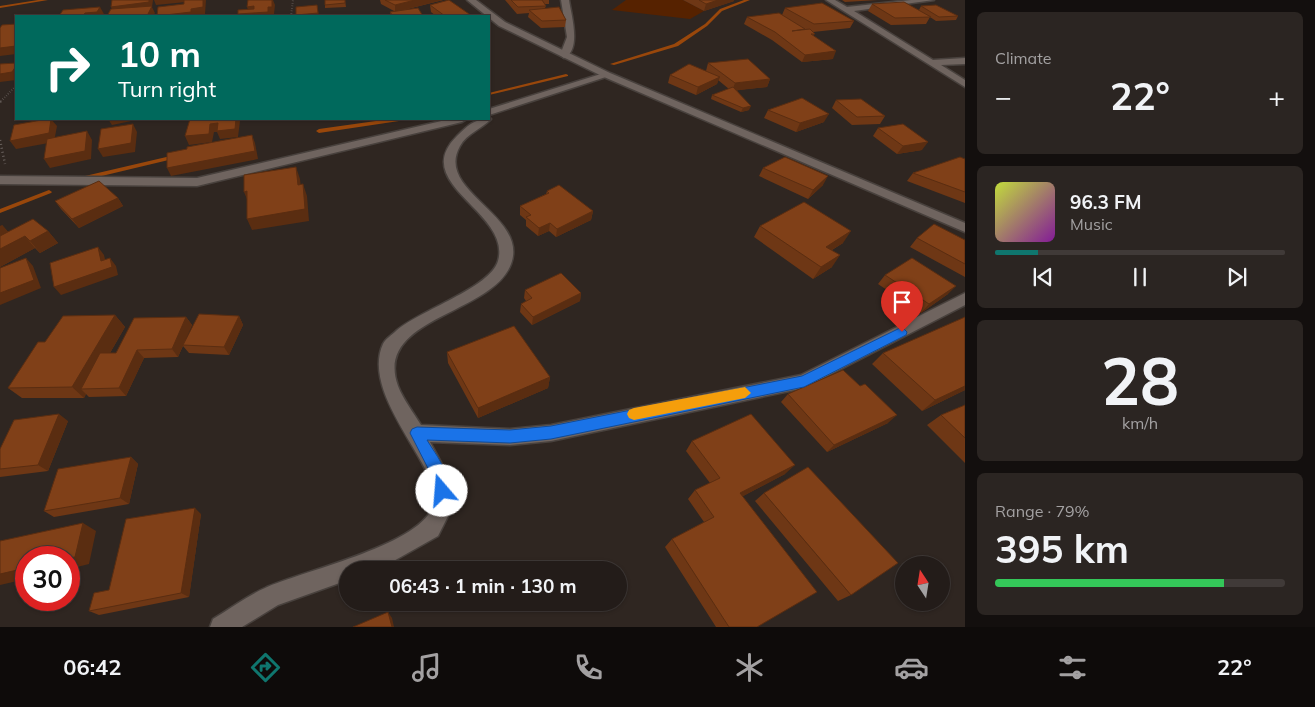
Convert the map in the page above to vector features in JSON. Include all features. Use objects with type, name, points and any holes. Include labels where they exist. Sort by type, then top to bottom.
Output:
[{"type":"street","points":[[471,0],[488,15]]},
{"type":"street","points":[[564,55],[571,37],[565,0]]},
{"type":"street","points":[[830,0],[965,84]]},
{"type":"street","points":[[846,10],[930,0]]},
{"type":"street","points":[[490,16],[502,24],[607,75],[965,228]]},
{"type":"street","points":[[930,63],[965,61]]},
{"type":"street","points":[[490,112],[607,75]]},
{"type":"street","points":[[490,116],[503,109]]},
{"type":"street","points":[[0,180],[197,182],[458,120]]},
{"type":"street","points":[[221,627],[272,596],[383,557],[431,529],[444,504],[441,479],[390,387],[386,366],[390,346],[413,325],[491,283],[504,264],[507,248],[498,227],[452,180],[449,162],[455,144],[472,127],[484,120]]},
{"type":"street","points":[[417,433],[510,436],[551,433],[804,381],[965,298]]},
{"type":"path","points":[[291,15],[293,0]]},
{"type":"path","points":[[0,102],[15,87]]},
{"type":"shaded area","points":[[626,0],[683,0],[704,11],[690,19],[612,10]]},
{"type":"building","points":[[112,0],[149,0],[149,2],[111,7]]},
{"type":"building","points":[[184,0],[203,0],[203,7],[191,9],[191,12],[157,15],[158,7],[184,4]]},
{"type":"building","points":[[248,0],[272,0],[272,7],[268,7],[268,12],[238,14],[238,10],[254,9],[254,6],[247,7]]},
{"type":"building","points":[[325,0],[345,0],[345,3],[325,5]]},
{"type":"building","points":[[385,0],[415,0],[395,5]]},
{"type":"building","points":[[449,0],[471,15],[444,15],[430,5]]},
{"type":"building","points":[[511,0],[542,0],[546,6],[518,7]]},
{"type":"building","points":[[699,0],[718,0],[706,4]]},
{"type":"building","points":[[904,2],[931,17],[895,18],[872,4]]},
{"type":"building","points":[[822,3],[854,21],[814,24],[785,8]]},
{"type":"building","points":[[317,5],[318,13],[296,15],[296,7]]},
{"type":"building","points":[[936,5],[958,16],[939,17],[921,6]]},
{"type":"building","points":[[152,6],[148,15],[108,15],[111,9]]},
{"type":"building","points":[[100,7],[97,12],[85,13],[84,15],[60,15],[63,10]]},
{"type":"building","points":[[559,7],[566,20],[542,21],[529,10]]},
{"type":"building","points":[[418,8],[422,15],[392,15],[390,12]]},
{"type":"building","points":[[779,13],[805,29],[792,31],[810,29],[815,34],[811,34],[836,51],[805,55],[775,32],[747,17]]},
{"type":"building","points":[[15,24],[15,46],[0,48],[0,28],[2,25]]},
{"type":"building","points":[[748,59],[770,79],[735,83],[708,63]]},
{"type":"building","points":[[15,63],[15,68],[12,72],[0,74],[0,64]]},
{"type":"building","points":[[689,64],[720,77],[698,87],[670,75]]},
{"type":"building","points":[[733,87],[751,106],[743,108],[712,95]]},
{"type":"building","points":[[802,98],[829,114],[800,123],[768,110]]},
{"type":"building","points":[[861,99],[885,116],[857,117],[836,100]]},
{"type":"building","points":[[51,120],[49,133],[10,141],[14,125]]},
{"type":"building","points":[[190,120],[236,120],[235,129],[217,131],[218,123],[210,124],[209,134],[185,136]]},
{"type":"building","points":[[133,124],[131,143],[98,149],[101,129]]},
{"type":"building","points":[[903,124],[928,142],[903,146],[878,128]]},
{"type":"building","points":[[87,131],[85,151],[44,159],[47,139]]},
{"type":"building","points":[[252,135],[255,151],[167,168],[167,153],[187,149],[187,147]]},
{"type":"building","points":[[785,157],[828,176],[813,190],[763,168]]},
{"type":"building","points":[[960,157],[965,159],[965,192],[913,173]]},
{"type":"building","points":[[296,167],[298,185],[303,184],[305,209],[247,219],[247,191],[244,192],[244,175]]},
{"type":"building","points":[[99,181],[118,198],[72,219],[55,201]]},
{"type":"building","points":[[559,185],[593,211],[557,229],[550,223],[539,228],[526,217],[531,215],[520,206],[549,193],[547,191]]},
{"type":"building","points":[[804,202],[851,231],[826,247],[840,255],[821,267],[760,226]]},
{"type":"building","points":[[33,219],[48,231],[30,241],[25,236],[0,249],[0,236]]},
{"type":"building","points":[[934,224],[965,240],[965,264],[917,238]]},
{"type":"building","points":[[98,247],[101,261],[110,258],[112,267],[54,287],[50,263]]},
{"type":"building","points":[[26,258],[34,280],[0,293],[0,268]]},
{"type":"building","points":[[912,258],[956,286],[929,304],[885,275]]},
{"type":"building","points":[[561,273],[581,293],[533,317],[521,304],[532,298],[525,290]]},
{"type":"building","points":[[199,314],[239,316],[224,347],[183,345]]},
{"type":"building","points":[[115,315],[72,387],[8,388],[38,342],[45,342],[63,316]]},
{"type":"building","points":[[186,317],[172,349],[137,350],[119,388],[81,389],[100,353],[116,353],[134,318]]},
{"type":"building","points":[[965,317],[965,386],[935,400],[883,353]]},
{"type":"building","points":[[514,326],[550,377],[478,408],[447,352]]},
{"type":"building","points":[[843,370],[860,386],[865,384],[897,415],[834,445],[788,394]]},
{"type":"building","points":[[965,405],[965,438],[941,415]]},
{"type":"building","points":[[59,414],[38,465],[0,469],[0,449],[14,420]]},
{"type":"building","points":[[751,414],[795,465],[740,493],[817,592],[757,627],[729,627],[672,539],[714,517],[695,490],[720,478],[692,441]]},
{"type":"building","points":[[131,457],[120,498],[44,511],[58,469]]},
{"type":"building","points":[[808,467],[895,560],[895,565],[851,595],[764,493]]},
{"type":"building","points":[[195,508],[181,593],[89,611],[94,593],[109,590],[126,519]]},
{"type":"building","points":[[83,523],[78,546],[15,546],[15,571],[0,574],[0,541]]},
{"type":"building","points":[[388,612],[392,627],[353,627]]},
{"type":"waterway","points":[[0,7],[46,0]]},
{"type":"waterway","points":[[612,64],[676,45],[706,25],[721,10],[748,0]]},
{"type":"waterway","points":[[490,94],[566,75]]},
{"type":"waterway","points":[[319,131],[392,120]]},
{"type":"waterway","points":[[85,178],[175,157]]},
{"type":"waterway","points":[[0,211],[49,192]]},
{"type":"slow traffic","points":[[634,414],[745,393]]},
{"type":"route","points":[[442,491],[441,479],[417,433],[510,436],[551,433],[631,415],[804,381],[902,332]]}]
